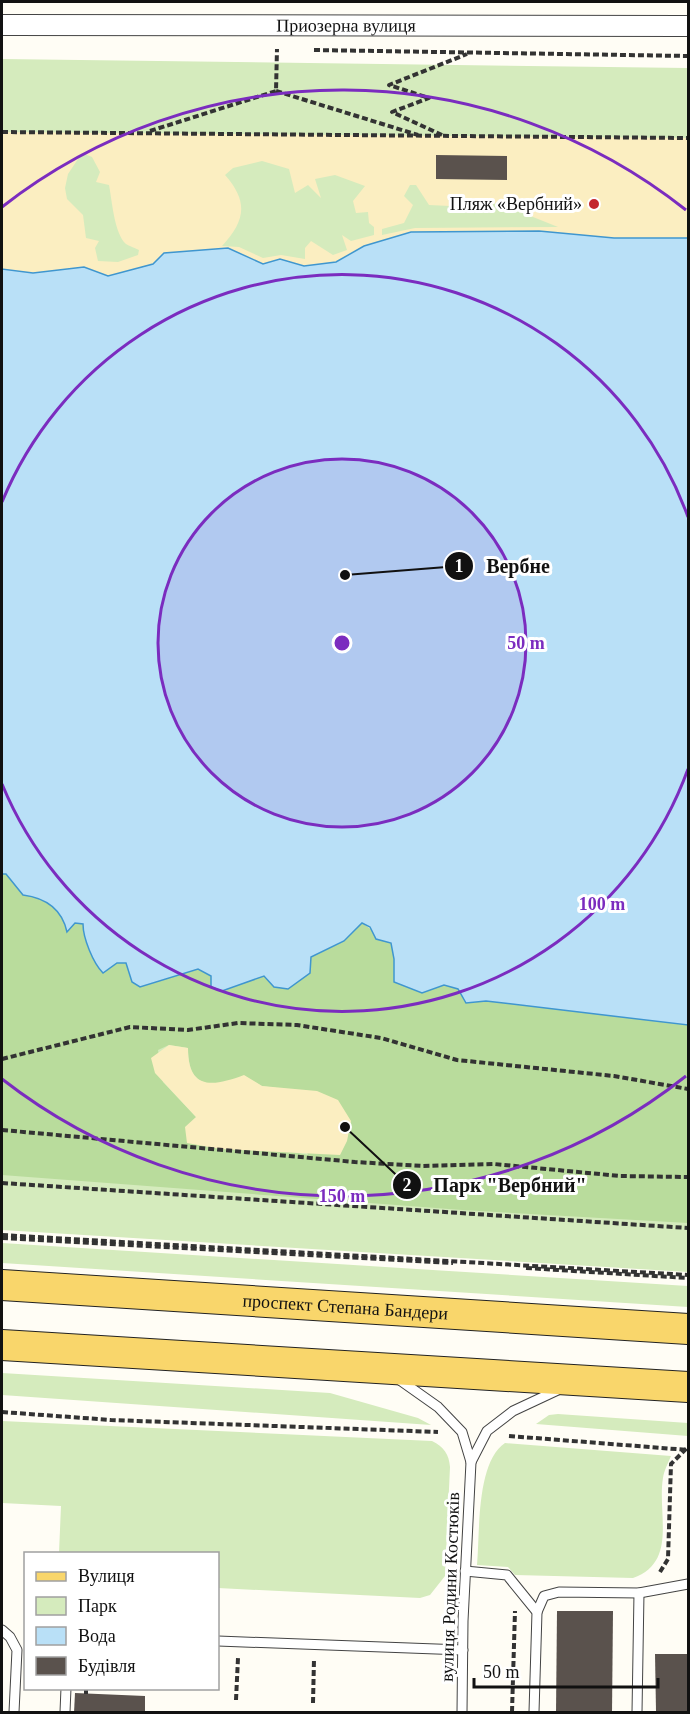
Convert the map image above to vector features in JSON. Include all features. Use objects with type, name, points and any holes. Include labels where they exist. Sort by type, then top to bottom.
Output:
[{"type":"main road","name":"проспект Степана Бандери","points":[[2,1285],[688,1329]]},
{"type":"main road","points":[[2,1345],[688,1387]]},
{"type":"street","name":"Приозерна вулиця","points":[[2,25],[688,26]]},
{"type":"lane","points":[[381,1367],[438,1407],[462,1432],[471,1462]]},
{"type":"lane","points":[[471,1462],[484,1434],[513,1411],[580,1380]]},
{"type":"lane","name":"вулиця Родини Костюків","points":[[462,1713],[465,1571],[471,1462]]},
{"type":"lane","points":[[465,1571],[507,1575],[537,1611]]},
{"type":"lane","points":[[534,1713],[537,1611],[544,1596],[559,1592],[639,1593],[688,1584]]},
{"type":"lane","points":[[637,1713],[639,1593]]},
{"type":"lane","points":[[2,1630],[10,1636],[17,1650],[14,1713]]},
{"type":"lane","points":[[219,1641],[463,1650]]},
{"type":"lane","points":[[65,1713],[66,1690]]},
{"type":"path","points":[[265,49],[288,50]]},
{"type":"path","points":[[276,91],[277,49]]},
{"type":"path","points":[[311,50],[688,56]]},
{"type":"path","points":[[445,137],[392,112],[429,98],[389,84],[470,52]]},
{"type":"path","points":[[146,133],[276,91],[424,136]]},
{"type":"path","points":[[2,132],[688,138]]},
{"type":"path","points":[[2,1059],[130,1027],[188,1030],[238,1023],[297,1025],[381,1038],[458,1060],[614,1076],[688,1089]]},
{"type":"path","points":[[2,1130],[355,1162],[423,1166],[494,1164],[620,1176],[688,1177]]},
{"type":"path","points":[[2,1183],[688,1228]]},
{"type":"path","points":[[2,1236],[688,1277]]},
{"type":"path","points":[[2,1412],[111,1420],[462,1432]]},
{"type":"path","points":[[484,1434],[688,1449]]},
{"type":"path","points":[[658,1575],[668,1559],[671,1464],[688,1449]]},
{"type":"path","points":[[512,1713],[515,1602],[524,1596]]},
{"type":"path","points":[[313,1703],[315,1645]]},
{"type":"green space","points":[[2,59],[688,68],[688,238],[539,231],[336,262],[2,269]]},
{"type":"green space","points":[[2,874],[395,982],[688,1025],[688,1272],[2,1230]]},
{"type":"green space","points":[[2,874],[6,874],[23,895],[46,902],[57,911],[68,931],[75,923],[83,924],[86,943],[100,968],[104,972],[117,963],[126,963],[140,987],[199,969],[232,988],[264,975],[274,987],[299,980],[310,973],[311,957],[344,941],[362,923],[391,943],[395,982],[444,985],[458,989],[466,1003],[486,1001],[688,1025],[688,1223],[462,1210],[2,1175]],"holes":[[[169,1045],[188,1048],[192,1072],[204,1082],[222,1083],[244,1076],[262,1086],[284,1089],[308,1155],[281,1150],[220,1149],[196,1117],[163,1082],[158,1050]]]},
{"type":"green space","points":[[2,1243],[688,1286],[688,1307],[2,1263]]},
{"type":"green space","points":[[2,1373],[330,1393],[418,1418],[431,1425],[2,1395]]},
{"type":"green space","points":[[549,1415],[688,1423],[688,1436],[536,1424]]},
{"type":"green space","points":[[2,1421],[432,1441],[445,1451],[450,1467],[445,1576],[430,1595],[420,1598],[219,1588],[219,1552],[59,1552],[61,1506],[2,1503]]},
{"type":"green space","points":[[505,1443],[671,1456],[663,1478],[663,1536],[656,1561],[647,1571],[633,1578],[515,1575],[508,1567],[477,1565],[484,1482],[496,1452]]},
{"type":"sand","name":"Пляж «Вербний»","points":[[2,132],[688,138],[688,238],[614,238],[539,231],[411,232],[364,246],[336,262],[304,266],[280,259],[263,264],[228,248],[164,253],[153,264],[108,276],[84,267],[33,273],[2,269]],"holes":[[[82,153],[92,157],[100,172],[96,182],[109,185],[119,232],[126,244],[139,250],[138,255],[118,262],[98,261],[95,248],[99,241],[86,238],[83,215],[67,199],[65,188],[68,174]],[[262,161],[289,169],[295,193],[308,185],[321,198],[315,179],[335,175],[365,186],[353,201],[356,213],[368,212],[369,223],[374,227],[374,235],[351,241],[342,235],[347,250],[333,255],[311,241],[305,248],[305,259],[281,255],[263,258],[239,247],[222,246],[236,228],[241,211],[238,194],[225,175],[233,168]],[[410,185],[416,185],[429,205],[471,207],[498,203],[558,227],[415,228],[382,235],[382,229],[404,223],[413,205],[404,196]]]},
{"type":"sand","points":[[169,1045],[188,1048],[192,1072],[204,1082],[222,1082],[244,1075],[262,1086],[317,1091],[338,1100],[351,1121],[347,1141],[340,1155],[220,1149],[187,1143],[185,1127],[196,1117],[155,1073],[151,1058]]},
{"type":"water","points":[[539,231],[614,238],[688,238],[688,1025],[486,1001],[466,1003],[458,989],[444,985],[422,993],[394,982],[391,943],[376,939],[370,927],[362,923],[344,941],[311,957],[310,973],[288,989],[274,987],[264,976],[222,991],[211,987],[211,976],[198,969],[140,987],[132,982],[126,963],[117,963],[103,973],[89,950],[83,924],[75,923],[67,932],[61,917],[52,906],[39,899],[23,895],[6,874],[2,874],[2,269],[33,273],[84,267],[108,276],[153,264],[164,253],[228,248],[263,264],[280,259],[304,266],[336,262],[364,246],[411,232]]},
{"type":"building","points":[[436,155],[507,156],[507,180],[436,179]]},
{"type":"building","points":[[557,1611],[613,1611],[612,1713],[556,1713]]},
{"type":"building","points":[[655,1654],[688,1654],[688,1711],[656,1711]]},
{"type":"building","points":[[75,1693],[145,1696],[145,1713],[74,1713]]},
{"type":"place","name":"Пляж «Вербний»","points":[[594,204]]},
{"type":"place","name":"Вербне","points":[[345,575]]},
{"type":"place","name":"Парк \"Вербний\"","points":[[345,1127]]}]
